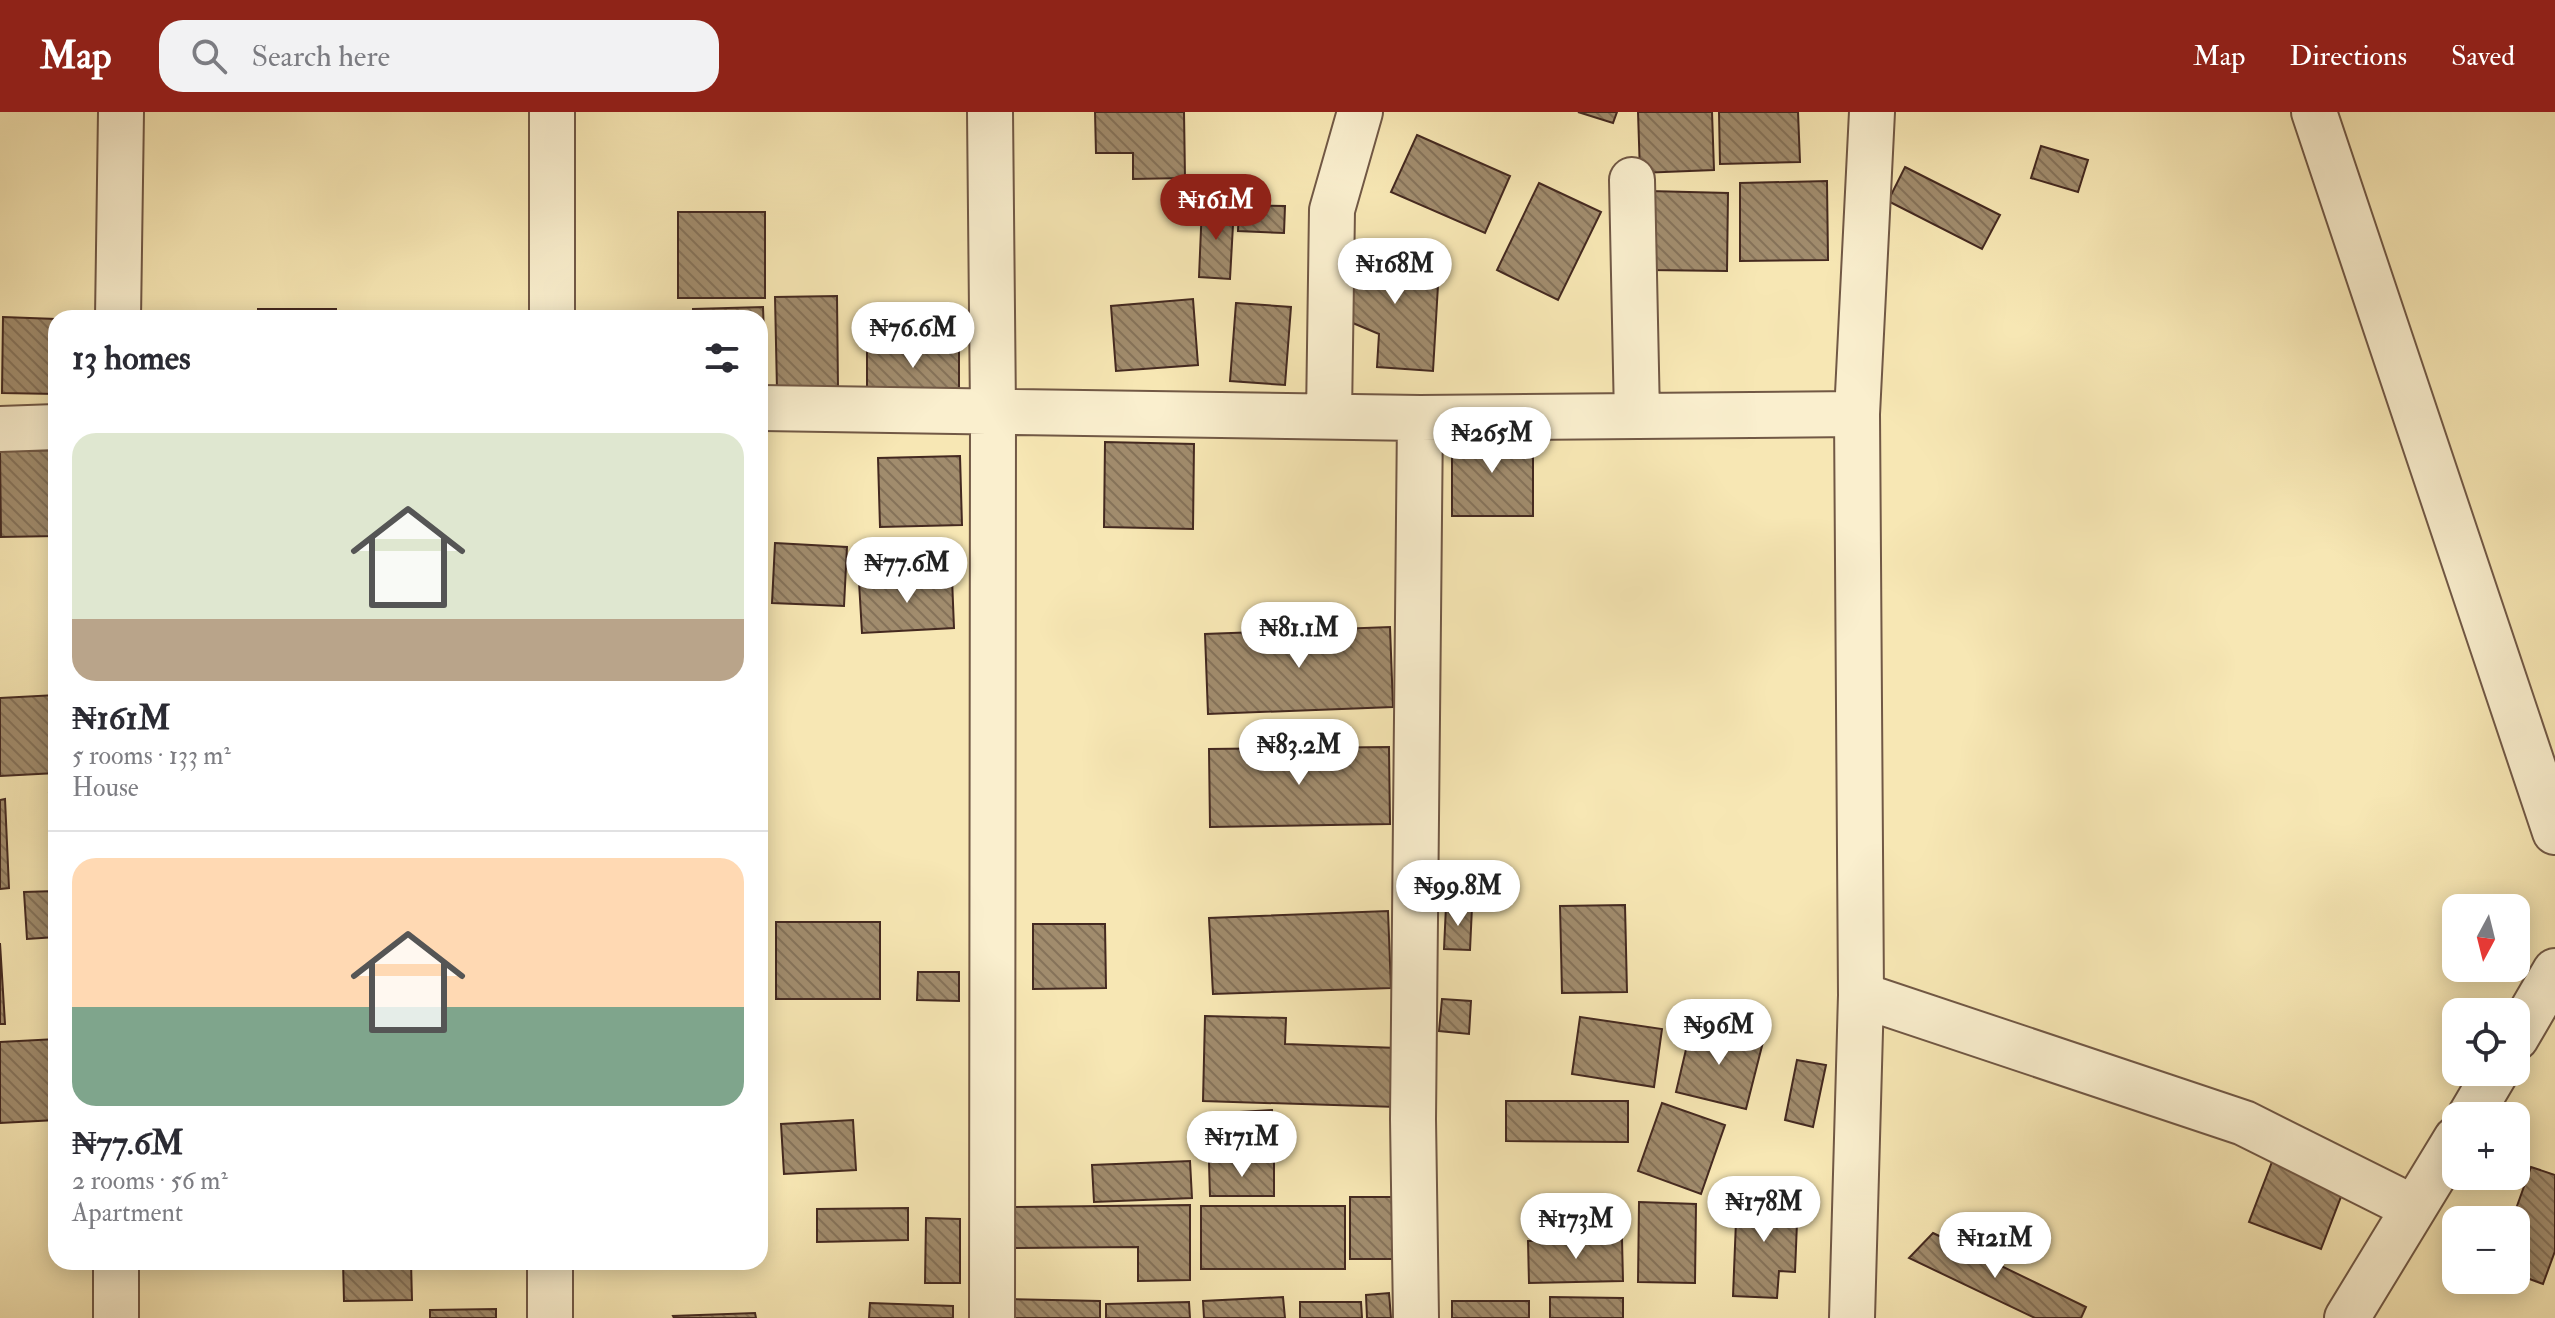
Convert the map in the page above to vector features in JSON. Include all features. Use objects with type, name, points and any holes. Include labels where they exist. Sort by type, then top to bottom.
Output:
[{"type":"street","points":[[118,310],[121,112]]},
{"type":"street","points":[[552,112],[552,310]]},
{"type":"street","points":[[990,112],[993,411],[992,1318]]},
{"type":"street","points":[[1329,416],[1332,210],[1360,112]]},
{"type":"street","points":[[1852,1318],[1861,995],[1857,414],[1872,112]]},
{"type":"street","points":[[2314,112],[2555,832]]},
{"type":"street","points":[[1632,180],[1637,416]]},
{"type":"street","points":[[768,408],[1420,418],[1857,414]]},
{"type":"street","points":[[1416,1318],[1413,1119],[1420,418]]},
{"type":"street","points":[[0,429],[48,427]]},
{"type":"street","points":[[2530,1014],[2555,971]]},
{"type":"street","points":[[1861,995],[2244,1123],[2414,1208]]},
{"type":"street","points":[[2347,1318],[2442,1162]]},
{"type":"street","points":[[116,1270],[116,1318]]},
{"type":"street","points":[[550,1270],[550,1318]]},
{"type":"building","points":[[1095,112],[1184,112],[1185,178],[1133,179],[1133,153],[1096,153]]},
{"type":"building","points":[[1578,112],[1617,112],[1613,123]]},
{"type":"building","points":[[1638,112],[1712,112],[1714,170],[1640,173]]},
{"type":"building","points":[[1719,112],[1798,112],[1800,162],[1720,164]]},
{"type":"building","points":[[1417,135],[1510,176],[1485,233],[1391,192]]},
{"type":"building","points":[[2041,146],[2088,160],[2078,192],[2031,178]]},
{"type":"building","points":[[1905,167],[2000,215],[1982,249],[1888,201]]},
{"type":"building","points":[[1827,181],[1828,260],[1740,261],[1740,183]]},
{"type":"building","points":[[1539,183],[1601,212],[1558,300],[1497,270]]},
{"type":"building","points":[[1649,191],[1728,193],[1727,271],[1648,270]]},
{"type":"building","points":[[1202,205],[1234,207],[1230,279],[1199,277]]},
{"type":"building","points":[[1239,205],[1285,206],[1284,233],[1238,231]]},
{"type":"building","points":[[678,212],[765,212],[765,298],[678,298]]},
{"type":"building","points":[[1351,240],[1439,268],[1433,371],[1377,367],[1379,334],[1348,321]]},
{"type":"building","points":[[837,296],[838,389],[777,390],[775,297]]},
{"type":"building","points":[[1193,299],[1198,365],[1116,371],[1111,306]]},
{"type":"building","points":[[1236,303],[1291,307],[1285,385],[1230,381]]},
{"type":"building","points":[[763,307],[763,310],[693,310]]},
{"type":"building","points":[[258,309],[336,309],[336,310]]},
{"type":"building","points":[[3,317],[48,319],[48,394],[2,393]]},
{"type":"building","points":[[867,349],[959,351],[959,391],[867,389]]},
{"type":"building","points":[[1452,434],[1533,434],[1533,516],[1452,516]]},
{"type":"building","points":[[1105,442],[1194,444],[1193,529],[1104,527]]},
{"type":"building","points":[[48,450],[48,536],[1,537],[0,451]]},
{"type":"building","points":[[960,456],[962,525],[880,527],[878,458]]},
{"type":"building","points":[[775,543],[847,547],[844,606],[772,603]]},
{"type":"building","points":[[952,578],[954,628],[862,633],[859,582]]},
{"type":"building","points":[[1390,627],[1393,707],[1208,714],[1205,634]]},
{"type":"building","points":[[48,695],[48,773],[0,776],[0,698]]},
{"type":"building","points":[[1389,747],[1390,824],[1210,827],[1209,749]]},
{"type":"building","points":[[5,799],[9,888],[0,889],[0,800]]},
{"type":"building","points":[[48,891],[48,938],[27,939],[24,892]]},
{"type":"building","points":[[1625,905],[1627,992],[1562,993],[1560,906]]},
{"type":"building","points":[[1446,906],[1472,907],[1470,950],[1444,949]]},
{"type":"building","points":[[1388,911],[1391,988],[1213,994],[1209,918]]},
{"type":"building","points":[[776,922],[880,922],[880,999],[776,999]]},
{"type":"building","points":[[1033,924],[1105,924],[1106,988],[1033,989]]},
{"type":"building","points":[[0,943],[5,1024],[0,1024]]},
{"type":"building","points":[[918,972],[959,972],[959,1001],[917,1000]]},
{"type":"building","points":[[1442,999],[1471,1001],[1469,1034],[1439,1031]]},
{"type":"building","points":[[1205,1016],[1286,1018],[1285,1044],[1398,1048],[1397,1107],[1203,1101]]},
{"type":"building","points":[[1580,1017],[1662,1029],[1654,1087],[1572,1074]]},
{"type":"building","points":[[1692,1024],[1763,1042],[1746,1109],[1676,1092]]},
{"type":"building","points":[[48,1039],[48,1120],[0,1123],[0,1042]]},
{"type":"building","points":[[1797,1060],[1826,1065],[1813,1127],[1785,1120]]},
{"type":"building","points":[[1506,1101],[1628,1101],[1628,1142],[1506,1141]]},
{"type":"building","points":[[1662,1103],[1725,1125],[1701,1194],[1638,1171]]},
{"type":"building","points":[[1272,1110],[1273,1135],[1226,1138],[1224,1113]]},
{"type":"building","points":[[853,1120],[856,1170],[784,1174],[781,1124]]},
{"type":"building","points":[[2275,1154],[2347,1181],[2321,1249],[2249,1222]]},
{"type":"building","points":[[1190,1161],[1192,1198],[1094,1202],[1092,1165]]},
{"type":"building","points":[[1209,1162],[1274,1162],[1274,1196],[1210,1196]]},
{"type":"building","points":[[2531,1167],[2555,1175],[2555,1251],[2543,1284],[2530,1279],[2530,1206],[2517,1206],[2523,1190],[2530,1190]]},
{"type":"building","points":[[1737,1196],[1798,1198],[1795,1272],[1779,1271],[1777,1298],[1733,1296]]},
{"type":"building","points":[[1350,1197],[1393,1197],[1394,1259],[1350,1259]]},
{"type":"building","points":[[1639,1202],[1696,1204],[1695,1283],[1638,1282]]},
{"type":"building","points":[[1190,1205],[1190,1280],[1138,1281],[1138,1247],[1009,1248],[1008,1207]]},
{"type":"building","points":[[1201,1206],[1345,1206],[1345,1269],[1201,1269]]},
{"type":"building","points":[[908,1208],[908,1240],[817,1242],[817,1209]]},
{"type":"building","points":[[926,1218],[960,1219],[960,1283],[925,1283]]},
{"type":"building","points":[[1933,1233],[2086,1307],[2081,1318],[2035,1318],[1909,1258]]},
{"type":"building","points":[[1622,1239],[1623,1281],[1529,1283],[1528,1241]]},
{"type":"building","points":[[343,1270],[411,1270],[412,1300],[344,1301]]},
{"type":"building","points":[[1389,1293],[1391,1318],[1367,1318],[1366,1295]]},
{"type":"building","points":[[1283,1297],[1285,1318],[1204,1318],[1203,1301]]},
{"type":"building","points":[[1550,1297],[1623,1298],[1623,1318],[1550,1318]]},
{"type":"building","points":[[1009,1299],[1100,1301],[1100,1318],[1008,1318]]},
{"type":"building","points":[[1452,1301],[1529,1301],[1529,1318],[1452,1318]]},
{"type":"building","points":[[1189,1302],[1190,1318],[1106,1318],[1106,1304]]},
{"type":"building","points":[[1300,1302],[1361,1302],[1362,1318],[1300,1318]]},
{"type":"building","points":[[870,1303],[953,1306],[953,1318],[869,1318]]},
{"type":"building","points":[[496,1309],[496,1318],[430,1318],[430,1310]]},
{"type":"building","points":[[755,1313],[756,1318],[673,1316]]}]
